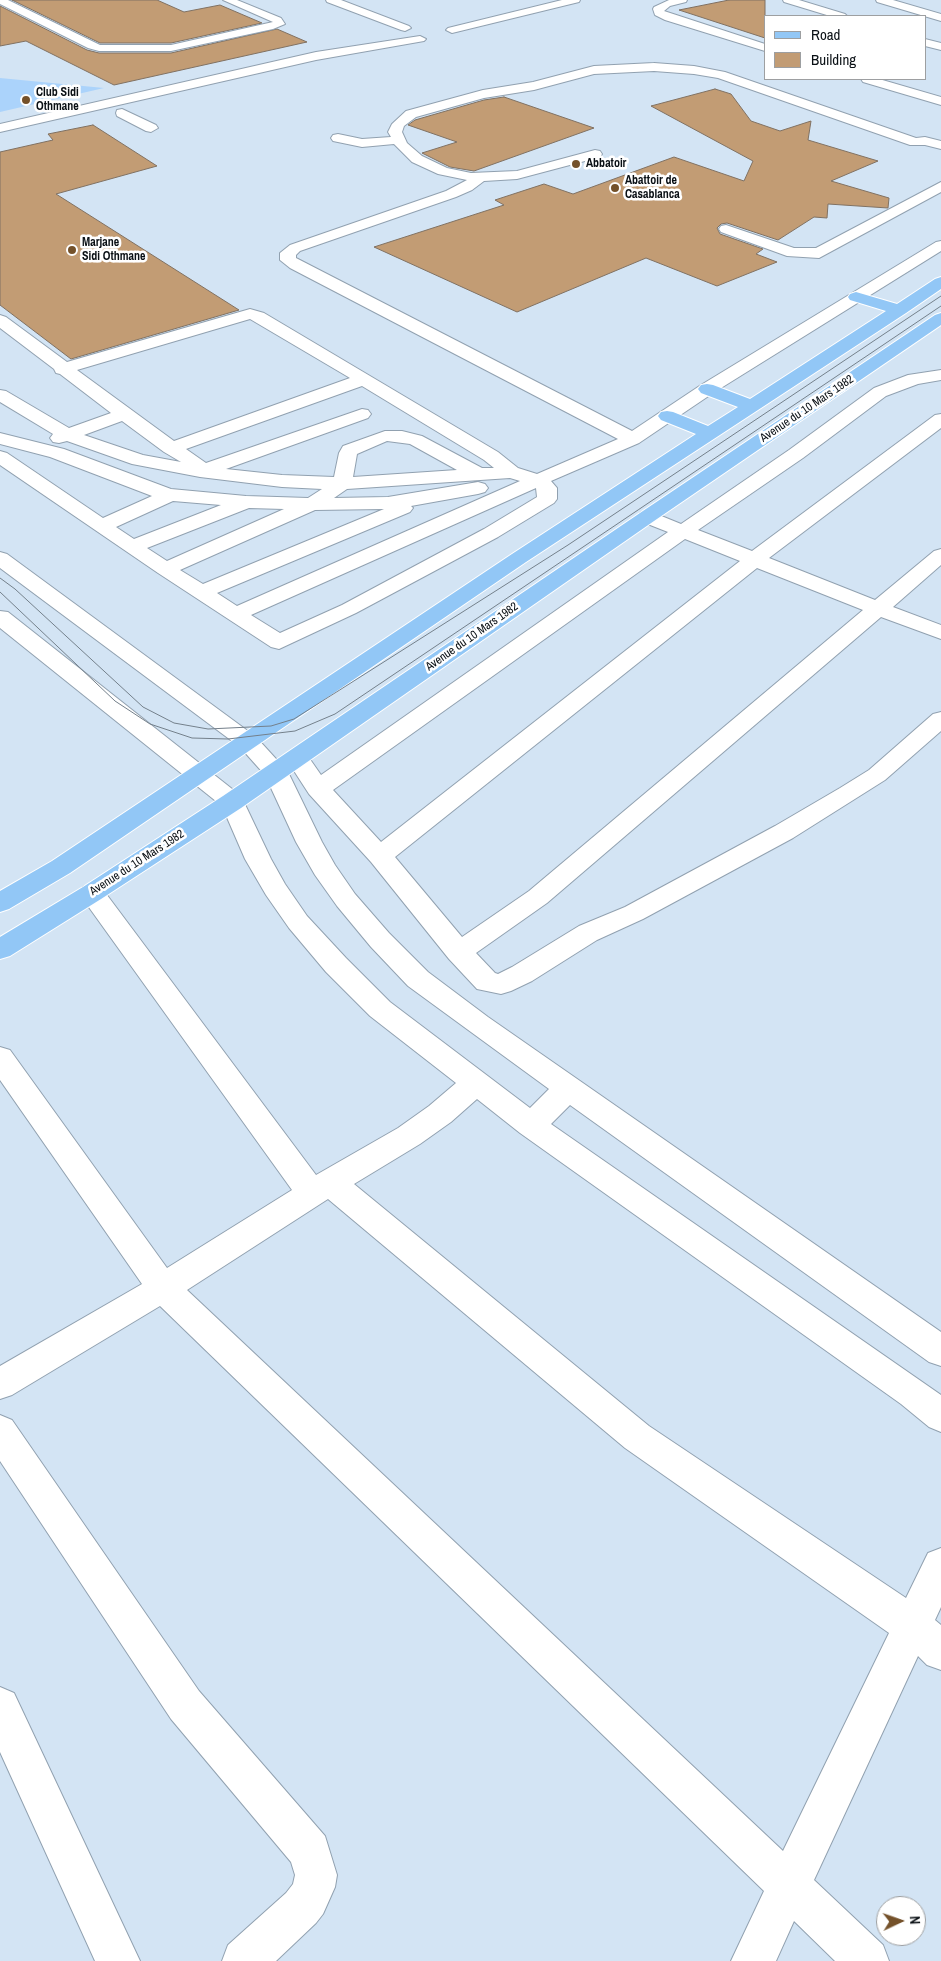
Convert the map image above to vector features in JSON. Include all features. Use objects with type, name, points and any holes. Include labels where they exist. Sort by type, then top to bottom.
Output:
[{"type":"main road","points":[[0,903],[61,867],[519,558],[941,282]]},
{"type":"main road","points":[[856,297],[900,310]]},
{"type":"main road","name":"Avenue du 10 Mars 1982","points":[[0,949],[92,893],[232,802],[647,516],[939,322]]},
{"type":"main road","points":[[707,389],[752,406]]},
{"type":"main road","points":[[667,416],[710,433]]},
{"type":"street","points":[[0,0],[95,47],[171,48],[204,41],[240,44]]},
{"type":"street","points":[[222,43],[273,26],[279,22],[228,0]]},
{"type":"street","points":[[331,0],[408,26]]},
{"type":"street","points":[[356,0],[408,26]]},
{"type":"street","points":[[464,15],[528,0]]},
{"type":"street","points":[[447,31],[574,0]]},
{"type":"street","points":[[682,0],[666,4],[658,9],[659,13],[669,18],[764,48]]},
{"type":"street","points":[[788,0],[838,15]]},
{"type":"street","points":[[881,0],[941,18]]},
{"type":"street","points":[[0,121],[248,62],[376,48],[424,39],[406,36],[408,26]]},
{"type":"street","points":[[0,128],[408,26]]},
{"type":"street","points":[[926,42],[941,46]]},
{"type":"street","points":[[75,124],[351,61]]},
{"type":"street","points":[[595,154],[516,175],[481,177],[452,174],[426,164],[405,150],[395,132],[398,124],[405,118],[418,112],[494,91],[544,84],[584,72],[620,67],[654,67],[694,70],[721,75],[915,142],[925,141],[941,145]]},
{"type":"street","points":[[870,80],[941,101]]},
{"type":"street","points":[[122,113],[151,128]]},
{"type":"street","points":[[338,138],[362,142],[398,140]]},
{"type":"street","points":[[915,142],[912,145],[941,153]]},
{"type":"street","points":[[481,177],[467,187],[451,194],[295,248],[288,253],[288,260],[633,439]]},
{"type":"street","points":[[726,229],[792,253],[819,253],[941,186]]},
{"type":"street","points":[[235,614],[633,439],[707,389],[941,245]]},
{"type":"street","points":[[62,369],[250,314],[258,316],[491,456],[511,472]]},
{"type":"street","points":[[0,320],[62,369],[202,470]]},
{"type":"street","points":[[318,789],[880,392],[914,379],[941,375]]},
{"type":"street","points":[[171,448],[362,380]]},
{"type":"street","points":[[0,395],[67,435],[139,460],[202,470],[282,481],[349,478],[452,460]]},
{"type":"street","points":[[1,460],[124,414]]},
{"type":"street","points":[[202,470],[362,414]]},
{"type":"street","points":[[380,856],[754,560],[941,419]]},
{"type":"street","points":[[0,422],[9,423],[42,445],[155,491],[170,495],[246,502],[312,504],[388,503],[476,489],[511,472]]},
{"type":"street","points":[[349,478],[348,453],[350,450],[385,436],[402,436],[416,440],[473,474]]},
{"type":"street","points":[[0,438],[42,445]]},
{"type":"street","points":[[1,460],[279,642],[374,596],[492,533],[547,499],[547,488],[538,480],[511,472],[473,474],[455,482],[382,491],[366,489],[349,478]]},
{"type":"street","points":[[165,569],[312,504],[349,478]]},
{"type":"street","points":[[102,526],[170,495]]},
{"type":"street","points":[[201,592],[426,498]]},
{"type":"street","points":[[134,546],[246,502]]},
{"type":"street","points":[[647,516],[941,633]]},
{"type":"street","points":[[459,952],[538,897],[876,608],[941,555]]},
{"type":"street","points":[[0,558],[248,742],[286,765],[318,789],[380,856],[459,952],[487,982],[501,984],[522,974],[588,933],[658,900],[784,832],[877,775],[941,719]]},
{"type":"street","points":[[0,618],[232,802],[258,859],[275,889],[298,922],[336,965],[380,1009],[531,1125],[913,1393],[941,1416]]},
{"type":"street","points":[[286,765],[309,842],[324,869],[346,900],[380,940],[418,979],[478,1024],[941,1351]]},
{"type":"street","points":[[92,893],[321,1188],[637,1437],[927,1638]]},
{"type":"street","points":[[478,1024],[501,984]]},
{"type":"street","points":[[0,1058],[163,1288],[867,1961]]},
{"type":"street","points":[[0,1384],[163,1288],[321,1188],[409,1136],[440,1114],[476,1083]]},
{"type":"street","points":[[531,1125],[569,1088]]},
{"type":"street","points":[[0,1431],[185,1705],[310,1851],[316,1875],[314,1887],[308,1899],[301,1908],[244,1961]]},
{"type":"street","points":[[753,1961],[789,1885],[927,1638],[941,1566]]},
{"type":"street","points":[[0,1708],[118,1961]]},
{"type":"shaded area","name":"Club Sidi Othmane","points":[[0,78],[104,88],[0,112]]},
{"type":"building","points":[[12,0],[157,0],[184,12],[220,5],[262,23],[171,43],[100,43]]},
{"type":"building","points":[[729,0],[765,0],[764,38],[679,10]]},
{"type":"building","points":[[0,6],[87,50],[99,53],[171,53],[277,29],[307,42],[114,85],[26,41],[0,46]]},
{"type":"building","points":[[715,89],[731,94],[751,121],[780,131],[811,121],[808,140],[878,161],[831,181],[889,198],[888,208],[828,204],[827,218],[814,217],[778,240],[727,223],[721,224],[717,228],[720,234],[763,249],[756,254],[777,262],[717,286],[646,258],[517,312],[374,247],[504,205],[495,200],[544,184],[573,194],[674,157],[744,181],[753,161],[651,106]]},
{"type":"building","points":[[504,97],[594,128],[474,171],[450,167],[422,153],[457,142],[408,125],[415,120],[484,100]]},
{"type":"building","name":"Marjane Sidi Othmane","points":[[93,125],[157,166],[56,194],[239,310],[71,359],[0,305],[0,152],[53,140],[48,134]]},
{"type":"tram line","points":[[0,578],[15,589],[143,707],[174,723],[208,729],[271,726],[294,719],[568,545],[941,296]]},
{"type":"tram line","points":[[0,592],[115,701],[150,724],[192,738],[228,739],[295,731],[335,714],[941,306]]},
{"type":"place","name":"Club Sidi Othmane","points":[[26,100]]},
{"type":"place","name":"Abbatoir","points":[[576,164]]},
{"type":"place","name":"Abattoir de Casablanca","points":[[615,188]]},
{"type":"place","name":"Marjane Sidi Othmane","points":[[72,250]]}]
